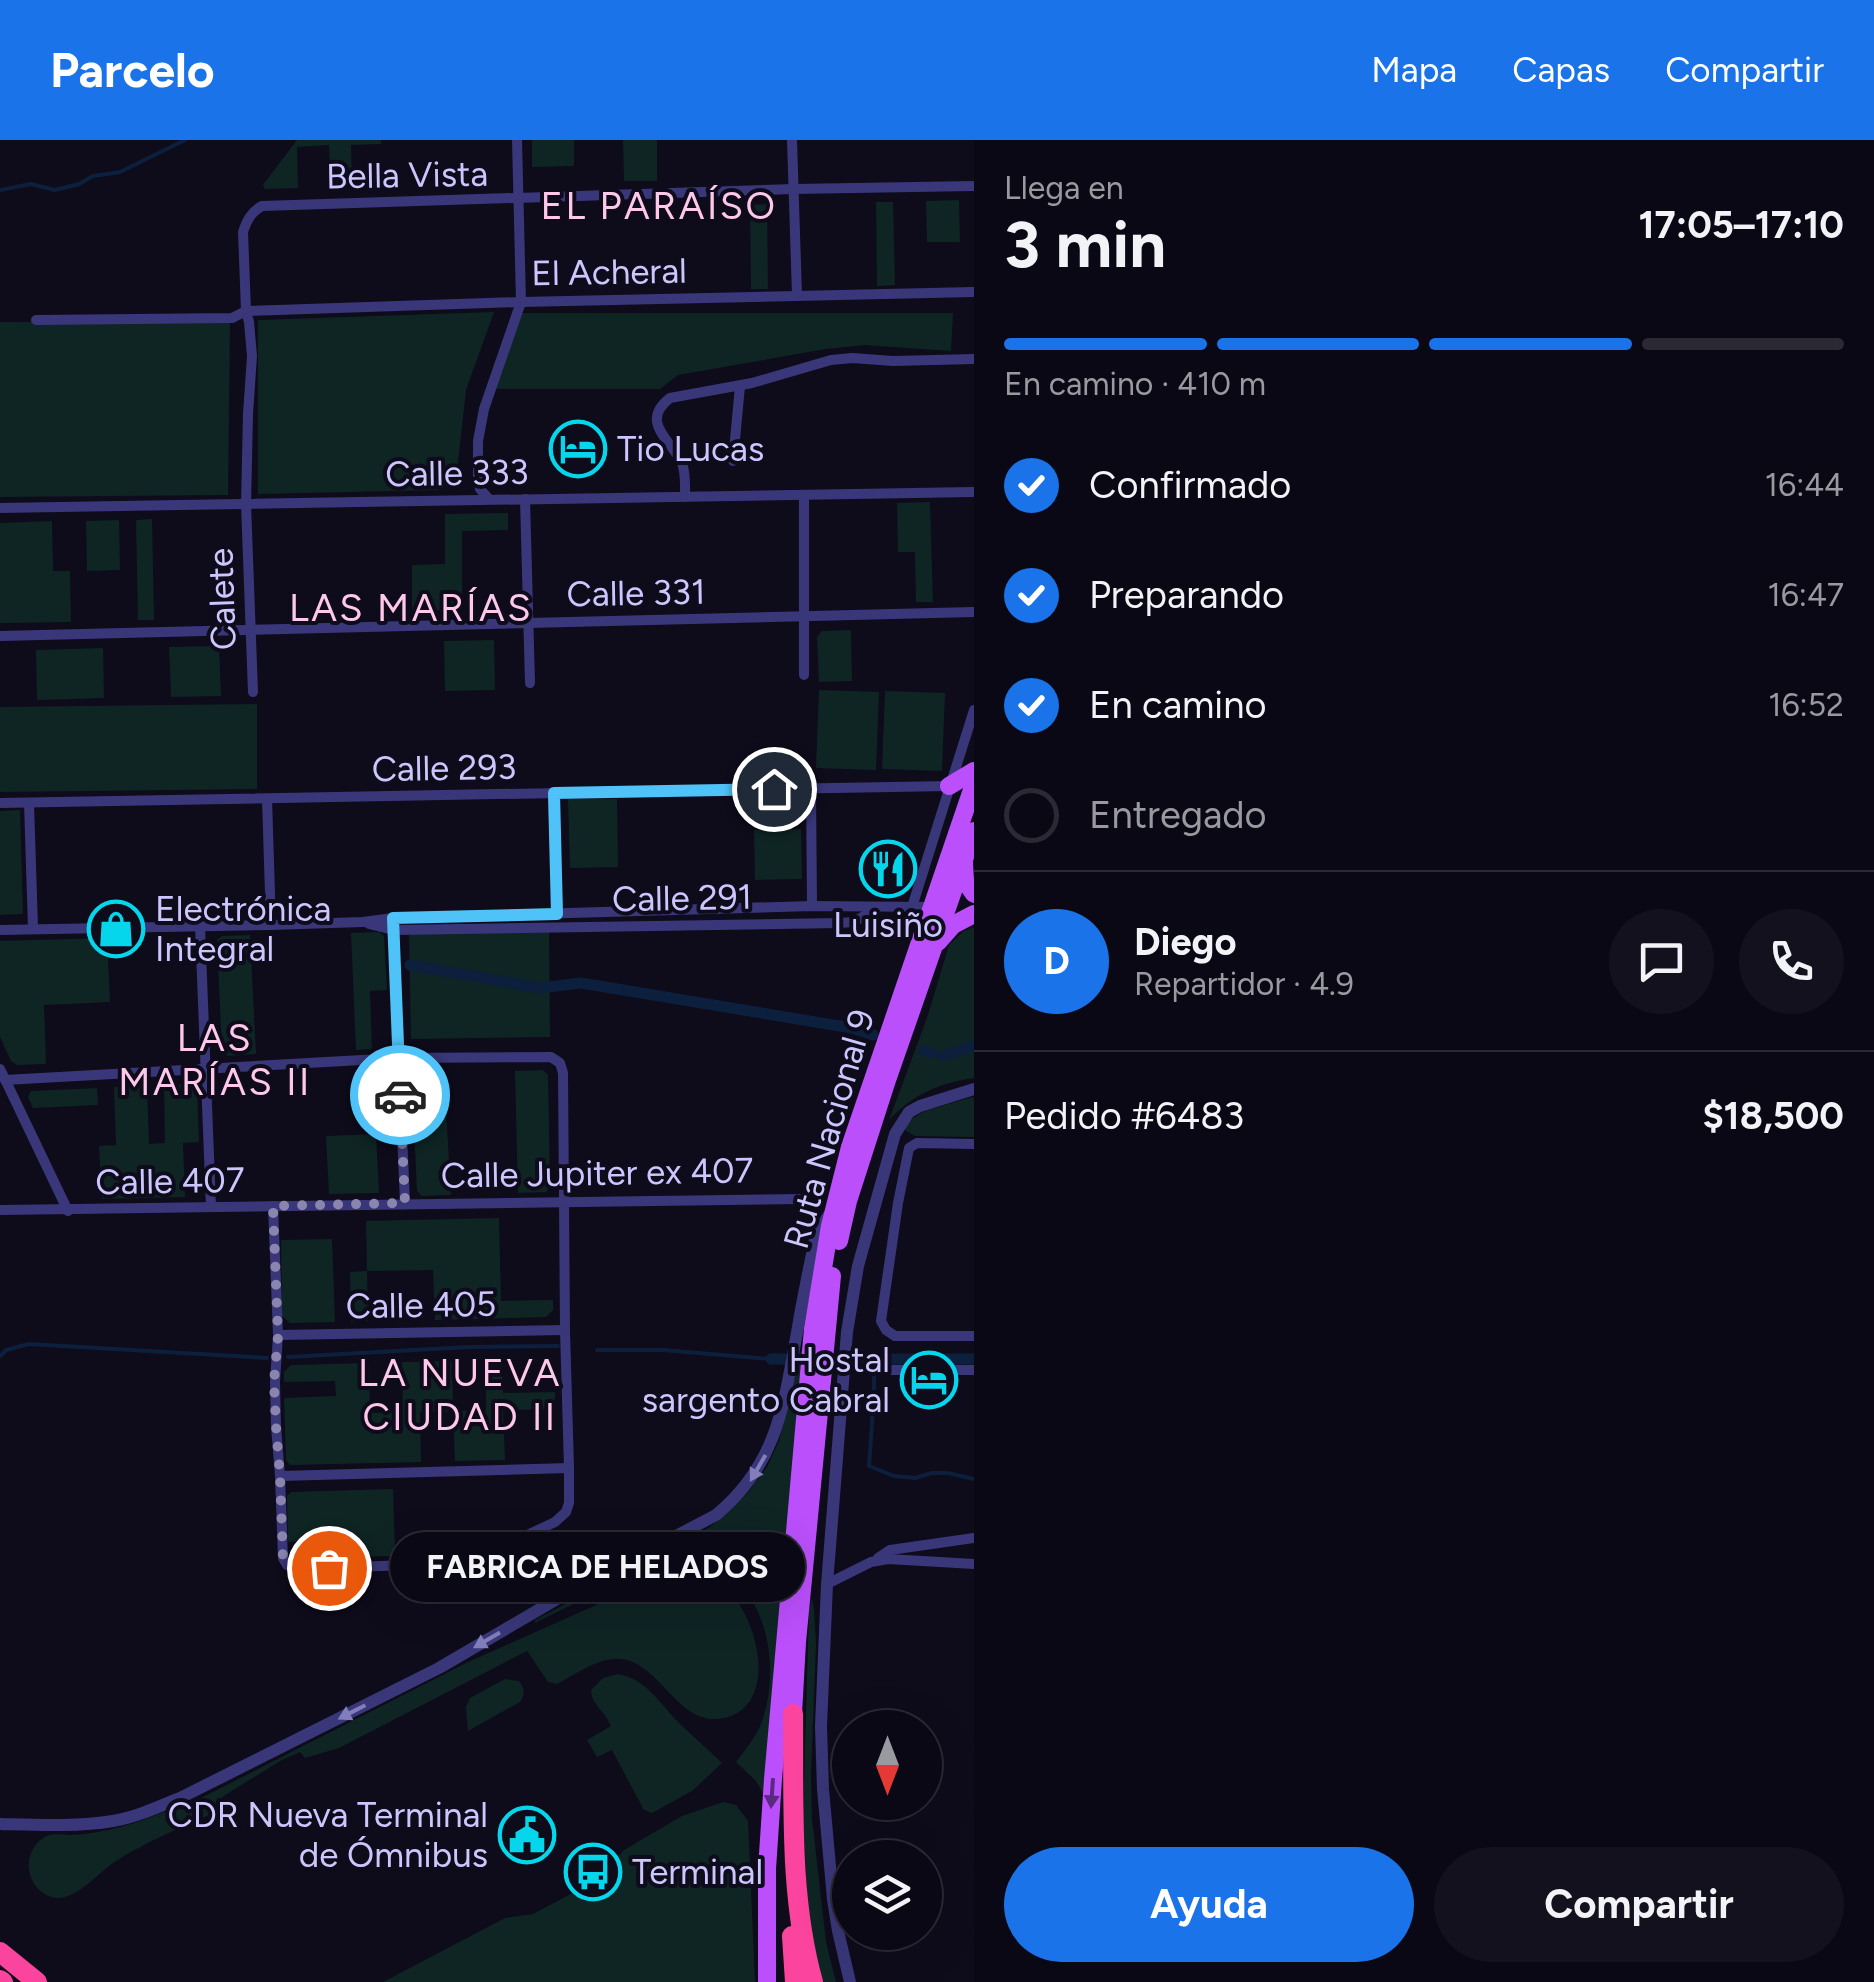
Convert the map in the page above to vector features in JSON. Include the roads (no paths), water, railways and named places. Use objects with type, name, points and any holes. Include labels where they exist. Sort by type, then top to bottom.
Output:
[{"type":"highway","points":[[793,1714],[789,1830],[795,1982]]},
{"type":"highway","points":[[793,1714],[797,1876],[802,1935],[813,1982]]},
{"type":"highway","points":[[0,1952],[36,1982]]},
{"type":"main road","points":[[949,786],[974,771]]},
{"type":"main road","name":"Ruta Nacional 9","points":[[767,1982],[767,1869],[786,1620],[822,1264],[850,1147],[939,908],[974,784]]},
{"type":"main road","name":"Ruta Nacional 9","points":[[793,1714],[836,1251],[848,1201],[931,950],[939,908],[974,831]]},
{"type":"main road","points":[[964,860],[965,881],[974,894]]},
{"type":"main road","points":[[931,950],[953,925],[974,911]]},
{"type":"street","points":[[490,499],[480,489],[478,441],[484,409],[521,302],[518,140]]},
{"type":"street","points":[[792,140],[797,295]]},
{"type":"street","name":"Bella Vista","points":[[246,311],[243,232],[254,210],[262,206],[974,186]]},
{"type":"street","name":"El Acheral","points":[[36,320],[232,318],[246,311],[974,292]]},
{"type":"street","name":"Calete","points":[[246,311],[252,356],[246,504],[253,692]]},
{"type":"street","points":[[685,497],[683,466],[660,434],[656,418],[660,406],[670,398],[740,386],[842,359],[974,360]]},
{"type":"street","points":[[733,461],[740,386]]},
{"type":"street","points":[[465,500],[478,479]]},
{"type":"street","name":"Calle 333","points":[[0,508],[974,492]]},
{"type":"street","points":[[804,496],[804,676]]},
{"type":"street","points":[[525,499],[530,683]]},
{"type":"street","name":"Calle 331","points":[[0,636],[974,612]]},
{"type":"street","points":[[912,907],[974,710]]},
{"type":"street","name":"Calle 293","points":[[0,803],[949,786]]},
{"type":"street","points":[[811,788],[812,906]]},
{"type":"street","points":[[554,793],[557,914]]},
{"type":"street","points":[[267,799],[272,925]]},
{"type":"street","points":[[28,803],[33,928]]},
{"type":"street","name":"Calle 291","points":[[393,924],[812,906],[939,908]]},
{"type":"street","name":"Calle 291","points":[[0,930],[363,922],[839,923],[854,922],[878,907]]},
{"type":"street","points":[[939,908],[974,911]]},
{"type":"street","points":[[393,924],[405,1203]]},
{"type":"street","points":[[200,926],[211,1207]]},
{"type":"street","points":[[0,1210],[68,1210],[2,1074],[398,1058],[551,1056],[563,1073],[570,1468],[566,1512],[555,1522],[468,1563],[294,1570],[286,1564],[274,1382],[278,1336],[273,1206]]},
{"type":"street","points":[[850,1982],[838,1930],[820,1726],[847,1332],[858,1266],[895,1134],[909,1112],[926,1102],[974,1089]]},
{"type":"street","points":[[974,1144],[917,1144],[910,1148],[882,1321],[886,1330],[896,1336],[974,1336]]},
{"type":"street","name":"Calle Jupiter ex 407","points":[[273,1206],[802,1199]]},
{"type":"street","name":"Calle 407","points":[[68,1210],[273,1206]]},
{"type":"street","points":[[0,1824],[117,1820],[182,1797],[439,1668],[562,1596],[716,1515],[750,1481],[777,1426],[816,1234],[834,1209]]},
{"type":"street","name":"Calle 405","points":[[278,1336],[565,1330]]},
{"type":"street","points":[[877,1370],[974,1370]]},
{"type":"street","points":[[280,1476],[570,1468]]},
{"type":"street","points":[[827,1584],[890,1550],[974,1538]]},
{"type":"street","points":[[871,1562],[972,1561]]},
{"type":"waterway","points":[[0,190],[31,184],[55,190],[79,184],[93,176],[120,172],[185,140]]},
{"type":"waterway","points":[[410,965],[540,988],[581,983],[852,1028],[873,1035]]},
{"type":"waterway","points":[[943,1056],[974,1046]]},
{"type":"waterway","points":[[924,1051],[932,1053]]},
{"type":"waterway","points":[[0,1356],[6,1350],[29,1344],[267,1358]]},
{"type":"waterway","points":[[288,1357],[558,1346]]},
{"type":"waterway","points":[[597,1350],[663,1350],[771,1359]]},
{"type":"waterway","points":[[771,1359],[974,1359]]},
{"type":"waterway","points":[[874,1359],[869,1466],[894,1476],[915,1478],[948,1473],[974,1479]]},
{"type":"place","name":"Tio Lucas","points":[[578,449]]},
{"type":"place","name":"Luisiño","points":[[888,869]]},
{"type":"place","name":"Electrónica Integral","points":[[116,929]]},
{"type":"place","name":"Hostal sargento Cabral","points":[[929,1380]]},
{"type":"place","name":"FABRICA DE HELADOS","points":[[329,1568]]},
{"type":"place","name":"CDR Nueva Terminal de Ómnibus","points":[[527,1835]]},
{"type":"place","name":"Terminal","points":[[593,1872]]},
{"type":"district","name":"EL PARAÍSO","points":[[659,206]]},
{"type":"district","name":"LAS MARÍAS","points":[[411,608]]},
{"type":"district","name":"LAS MARÍAS II","points":[[215,1060]]},
{"type":"district","name":"LA NUEVA CIUDAD II","points":[[460,1395]]}]
